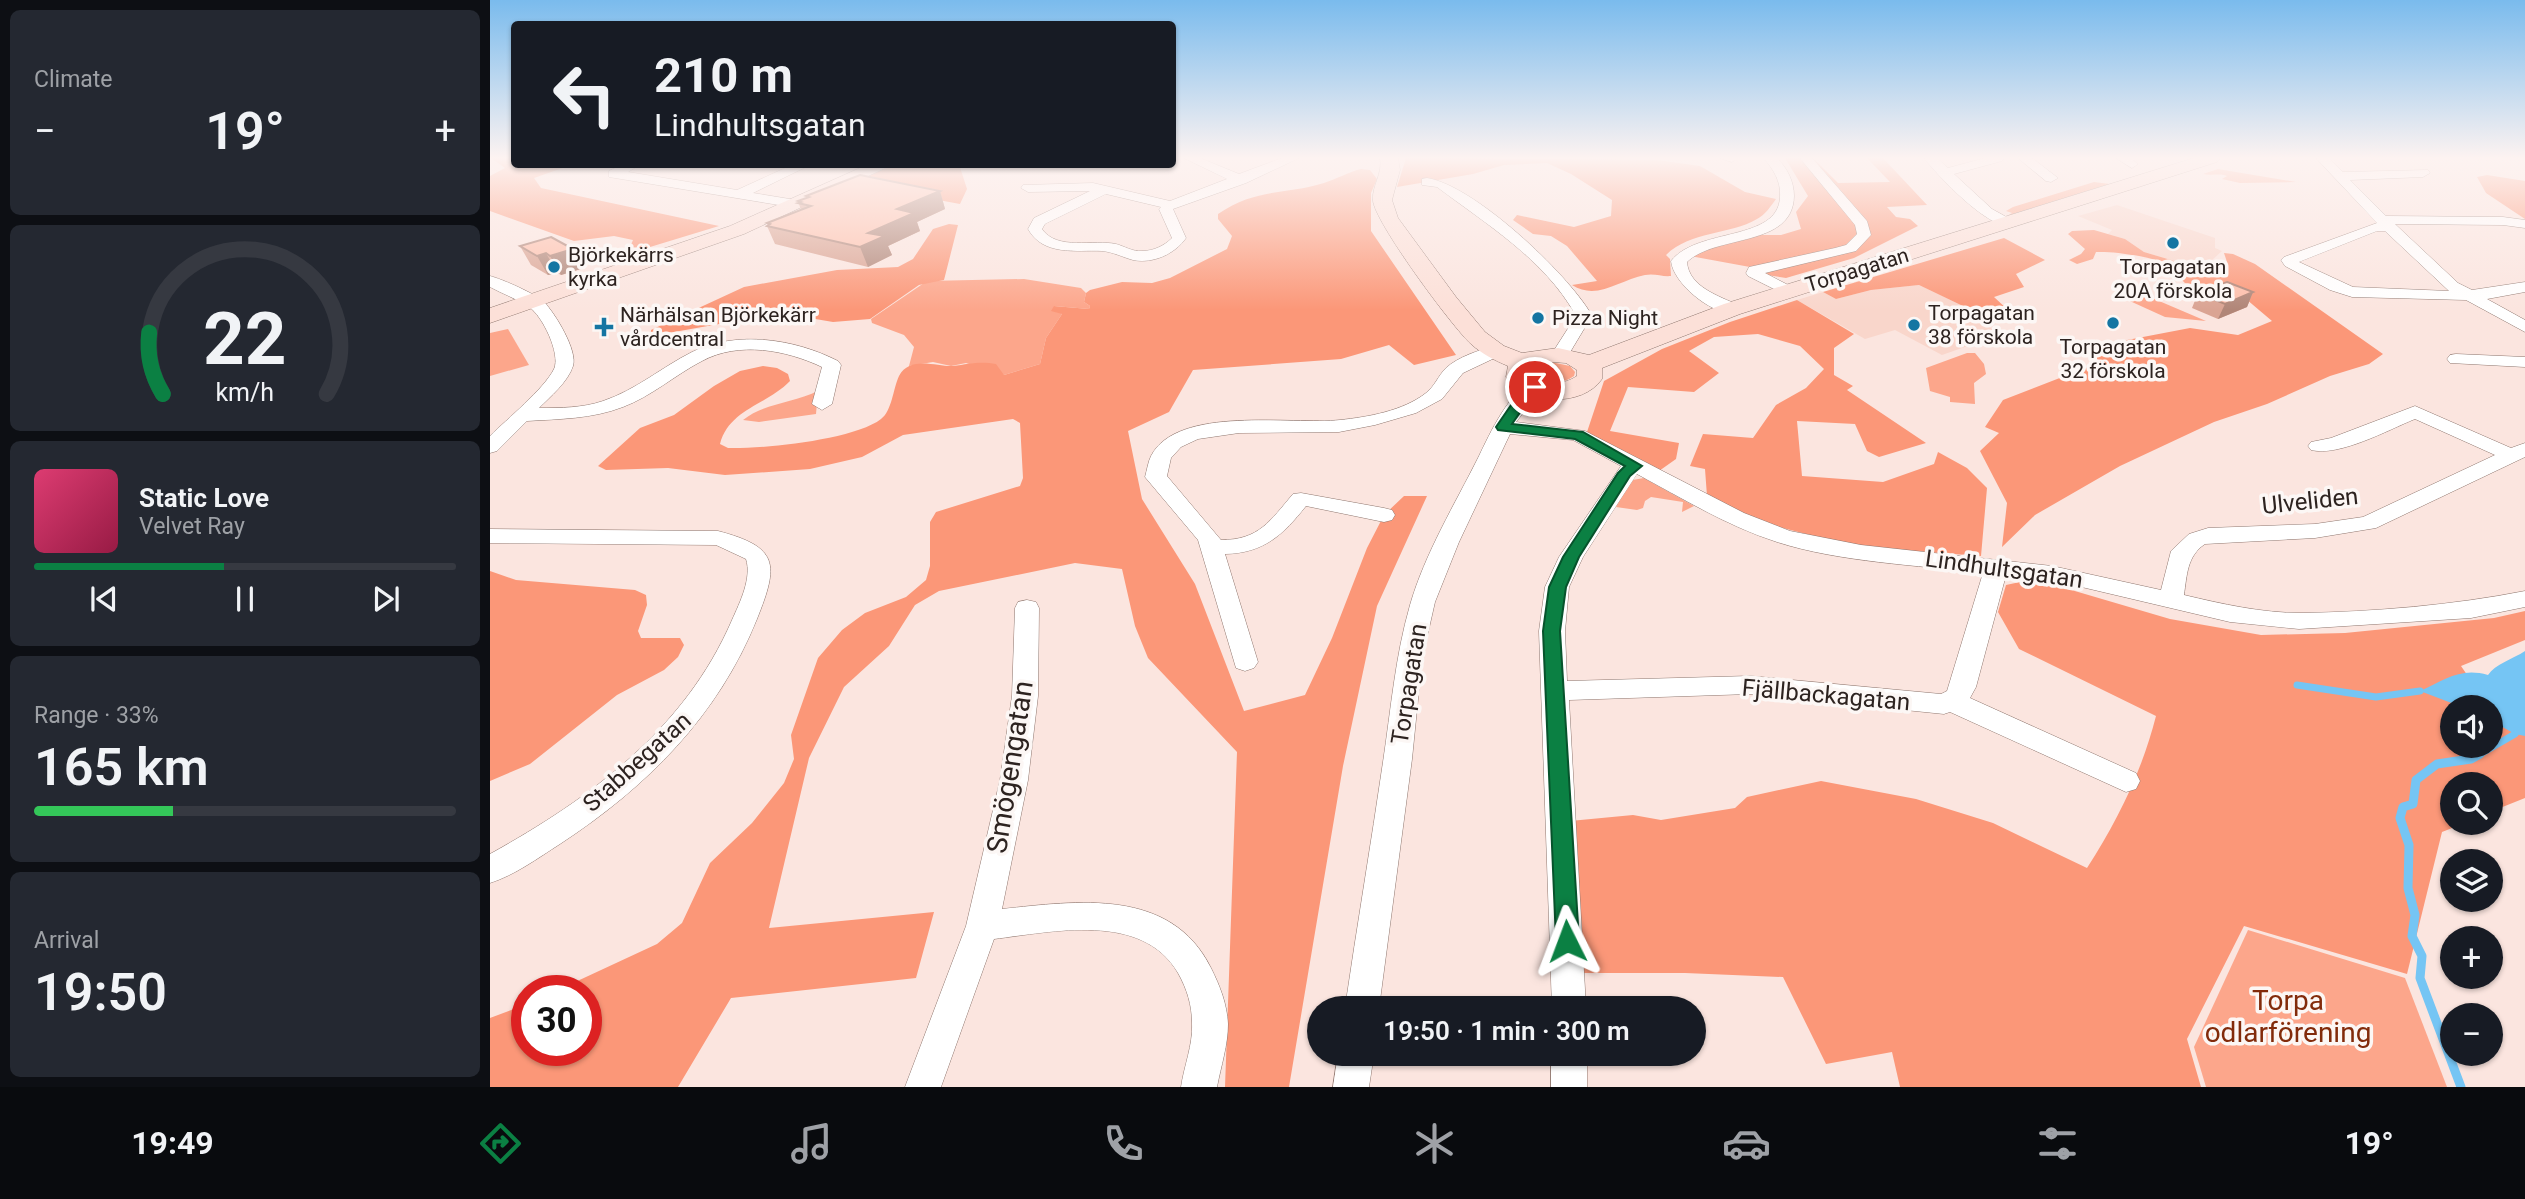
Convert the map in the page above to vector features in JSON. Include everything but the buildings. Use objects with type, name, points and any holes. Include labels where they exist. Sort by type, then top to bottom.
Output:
[{"type":"street","points":[[490,316],[711,240],[786,209]]},
{"type":"street","points":[[1064,209],[1039,221],[1035,229],[1039,236],[1057,244],[1102,246],[1135,256],[1150,255],[1177,242],[1179,235],[1166,209]]},
{"type":"street","points":[[1385,209],[1388,218],[1477,337],[1495,351],[1523,363]]},
{"type":"street","points":[[1475,209],[1520,241],[1575,300],[1583,314],[1582,319],[1560,355]]},
{"type":"street","points":[[1732,309],[1687,282],[1679,272],[1679,261],[1695,249],[1757,231],[1777,222],[1785,209]]},
{"type":"street","points":[[1788,291],[1759,278],[1754,273],[1755,270],[1851,248],[1864,235],[1862,224],[1849,209]]},
{"type":"street","points":[[1984,209],[2005,222]]},
{"type":"street","name":"Torpagatan","points":[[1587,365],[1732,309],[2048,209]]},
{"type":"street","points":[[2371,209],[2443,278],[2468,296],[2525,327]]},
{"type":"street","points":[[2525,224],[2503,221],[2385,223],[2289,260],[2336,287],[2352,292],[2468,296],[2525,287]]},
{"type":"street","points":[[490,281],[534,302],[561,342],[565,357],[564,367],[554,382],[490,447]]},
{"type":"street","points":[[524,415],[578,412],[608,406],[626,398],[699,353],[753,342],[768,344],[832,365],[822,404]]},
{"type":"street","points":[[1245,662],[1209,539],[1156,477],[1156,467],[1162,454],[1172,445],[1194,434],[1225,427],[1328,427],[1394,415],[1426,402],[1440,392],[1452,374],[1495,351]]},
{"type":"street","points":[[1543,355],[1560,355],[1587,365],[1590,376],[1578,386],[1556,390],[1535,387],[1519,377],[1519,368],[1523,363],[1543,355]]},
{"type":"street","points":[[2456,359],[2525,362]]},
{"type":"street","name":"Torpagatan","points":[[1364,996],[1398,759],[1409,659],[1428,590],[1503,427],[1523,398],[1535,387]]},
{"type":"street","points":[[2318,446],[2335,444],[2415,412],[2518,452]]},
{"type":"street","name":"Lindhultsgatan","points":[[1503,427],[1578,435],[1736,518],[1785,537],[1861,552],[2052,573],[2230,614],[2299,621],[2471,610],[2525,599]]},
{"type":"street","name":"Ulveliden","points":[[2171,600],[2183,548],[2196,538],[2208,535],[2315,531],[2368,523],[2518,452]]},
{"type":"street","points":[[1568,996],[1552,631],[1557,587],[1571,557],[1594,520],[1625,473],[1635,466]]},
{"type":"street","points":[[1212,547],[1242,547],[1266,539],[1301,499],[1384,515]]},
{"type":"street","name":"Stabbegatan","points":[[490,536],[718,538],[750,548],[759,558],[760,565],[754,592],[719,676],[690,716],[660,748],[607,794],[557,830],[490,870]]},
{"type":"street","points":[[1995,565],[1994,582],[1963,687],[1951,701],[2126,781]]},
{"type":"street","name":"Smögengatan","points":[[923,1087],[982,926],[1014,780],[1025,696],[1027,608]]},
{"type":"street","name":"Fjällbackagatan","points":[[1555,691],[1750,685],[1933,705],[1951,701]]},
{"type":"street","points":[[982,926],[1072,918],[1117,918],[1154,929],[1179,947],[1196,972],[1207,1000],[1210,1028],[1199,1087]]},
{"type":"street","points":[[1351,1087],[1354,1066]]},
{"type":"street","points":[[1569,1066],[1569,1087]]},
{"type":"shaded area","points":[[490,209],[638,209],[719,226],[627,254],[633,240],[614,236],[574,241],[490,211]]},
{"type":"shaded area","points":[[1227,209],[1371,209],[1371,231],[1456,355],[1414,365],[1389,345],[1341,359],[1193,370],[1169,412],[1128,431],[1142,499],[1195,584],[1244,711],[1305,695],[1332,638],[1367,548],[1384,515],[1404,496],[1427,496],[1377,606],[1343,766],[1289,1087],[1225,1087],[1237,752],[1148,658],[1135,626],[1122,569],[1075,563],[939,591],[915,605],[889,646],[844,687],[809,758],[769,928],[934,912],[916,978],[731,998],[678,1087],[490,1087],[490,1018],[511,1010],[511,1066],[602,1066],[602,975],[590,975],[657,944],[682,923],[710,863],[752,823],[784,783],[794,759],[791,735],[818,658],[842,630],[865,613],[906,597],[926,580],[930,566],[930,522],[936,512],[1020,486],[1023,478],[1020,423],[1013,419],[903,435],[862,457],[810,469],[725,475],[668,468],[606,470],[598,466],[640,428],[674,415],[740,371],[763,366],[777,368],[788,374],[790,381],[732,423],[720,444],[728,448],[807,442],[850,433],[868,426],[885,415],[899,376],[910,366],[917,364],[953,366],[990,363],[996,364],[1004,375],[1040,364],[1046,338],[1062,314],[1051,311],[1054,306],[1089,309],[1090,306],[1084,302],[1086,293],[1090,290],[1122,282],[1152,283],[1170,278],[1227,249],[1232,236],[1218,219],[1218,214]]},
{"type":"shaded area","points":[[1611,209],[1769,209],[1746,224],[1698,237],[1676,247],[1666,255],[1670,259],[1671,276],[1645,275],[1608,288],[1590,291],[1572,285],[1597,281],[1567,246],[1551,236],[1533,234],[1513,220],[1517,215],[1574,227],[1611,216]]},
{"type":"shaded area","points":[[1798,209],[1889,209],[1896,217],[1910,219],[1918,226],[1854,258],[1786,278],[1767,275],[1750,267],[1690,256],[1747,235],[1781,235],[1801,229],[1796,212]]},
{"type":"shaded area","name":"Torpagatan 20A förskola","points":[[2104,209],[2128,209],[2215,238],[2215,248],[2222,251],[2211,264],[2217,272],[2200,273],[2144,252],[2125,239],[2108,234],[2112,230],[2078,216]]},
{"type":"shaded area","points":[[2510,209],[2525,209],[2525,219]]},
{"type":"shaded area","points":[[949,224],[958,225],[944,280],[919,285],[870,319],[833,322],[786,314],[769,315],[674,332],[651,333],[651,330],[744,287],[837,270],[898,267],[913,259],[933,229]]},
{"type":"shaded area","points":[[2094,230],[2125,239],[2144,252],[2200,273],[2214,274],[2217,271],[2213,266],[2228,265],[2224,253],[2233,254],[2255,264],[2383,354],[2369,364],[2330,376],[2267,404],[2214,422],[2120,466],[2035,515],[2002,547],[2007,503],[1980,451],[1999,433],[1985,427],[2003,400],[2101,362],[2075,350],[2190,328],[2238,335],[2272,321],[2246,299],[2218,289],[2185,283],[2173,271],[2177,267],[2159,261],[2105,252],[2096,252],[2093,259],[2077,264],[2069,260],[2085,249],[2068,234],[2072,231]]},
{"type":"shaded area","points":[[2004,238],[2045,260],[2016,274],[2024,287],[1994,297],[2007,309],[1965,307],[1919,285],[1871,290],[1836,299],[1823,292]]},
{"type":"shaded area","name":"Torpagatan 38 förskola","points":[[1919,285],[1965,307],[1999,335],[1942,355],[1895,330],[1865,339],[1797,300],[1823,292],[1836,299],[1871,290]]},
{"type":"shaded area","points":[[1797,300],[1854,334],[1834,348],[1834,375],[1853,386],[1847,390],[1926,443],[1879,457],[1867,451],[1855,424],[1797,421],[1802,476],[1883,482],[1934,464],[1938,452],[1967,468],[1987,488],[1981,556],[1857,547],[1760,522],[1707,496],[1705,469],[1690,466],[1703,434],[1753,438],[1776,405],[1806,388],[1824,369],[1800,346],[1758,334],[1714,337],[1689,351],[1719,373],[1694,392],[1628,387],[1610,431],[1679,443],[1676,459],[1659,471],[1587,432],[1604,381],[1662,349],[1730,322]]},
{"type":"shaded area","points":[[490,571],[516,580],[635,590],[646,595],[647,605],[638,631],[641,638],[680,638],[684,645],[678,657],[664,670],[617,695],[530,764],[490,781]]},
{"type":"shaded area","points":[[2034,579],[2170,619],[2261,635],[2345,633],[2494,618],[2525,611],[2525,640],[2461,666],[2481,695],[2440,695],[2440,758],[2503,758],[2503,717],[2525,731],[2525,798],[2503,807],[2503,772],[2440,772],[2441,835],[2407,974],[2244,926],[2187,1039],[2201,1087],[1900,1087],[1892,1052],[1826,1064],[1783,977],[1577,973],[1570,821],[1633,815],[1661,820],[1735,808],[1747,797],[1821,781],[1916,799],[1993,823],[2087,868],[2128,795],[2156,716],[2019,649],[1998,612],[2006,585]]},
{"type":"green space","points":[[2030,209],[2007,216],[2012,213],[2006,211]]},
{"type":"green space","points":[[1024,279],[1081,288],[1086,293],[1084,302],[1090,306],[1089,309],[1054,306],[1062,314],[1046,338],[1040,364],[1004,375],[966,363],[951,366],[933,362],[909,366],[914,347],[904,335],[872,323],[871,319],[927,281]]},
{"type":"green space","points":[[2133,292],[2206,321],[2165,317],[2121,297]]},
{"type":"green space","points":[[508,329],[529,365],[490,376],[490,333]]},
{"type":"green space","points":[[1967,353],[1975,353],[1984,364],[1986,374],[1974,383],[1975,404],[1950,402],[1950,397],[1930,391],[1926,368]]},
{"type":"green space","points":[[1551,362],[1570,366],[1575,372],[1574,376],[1565,381],[1554,382],[1535,375],[1535,368]]},
{"type":"green space","points":[[818,391],[816,414],[759,422],[743,420],[760,410]]},
{"type":"green space","points":[[1644,478],[1694,506],[1682,512],[1683,502],[1651,497],[1645,501],[1643,508],[1637,510],[1616,507],[1627,481]]},
{"type":"green space","name":"Torpa odlarförening","points":[[2248,930],[2405,978],[2447,1087],[2206,1087],[2194,1047]]},
{"type":"water","points":[[2525,651],[2525,736],[2503,727],[2503,695],[2440,695],[2440,699],[2420,691],[2461,674],[2488,675]]},
{"type":"waterway","points":[[2297,685],[2376,697],[2420,691]]},
{"type":"waterway","points":[[2503,741],[2515,734]]},
{"type":"waterway","points":[[2461,1087],[2420,978],[2422,956],[2412,936],[2415,915],[2408,888],[2409,845],[2400,818],[2403,807],[2413,804],[2416,780],[2437,764],[2473,758]]},
{"type":"place","name":"Torpagatan 20A förskola","points":[[2173,243]]},
{"type":"place","name":"Björkekärrs kyrka","points":[[554,267]]},
{"type":"place","name":"Pizza Night","points":[[1538,318]]},
{"type":"place","name":"Torpagatan 32 förskola","points":[[2113,323]]},
{"type":"place","name":"Torpagatan 38 förskola","points":[[1914,325]]},
{"type":"place","name":"Närhälsan Björkekärr vårdcentral","points":[[604,327]]},
{"type":"route","points":[[1535,387],[1523,398],[1503,427],[1578,435],[1635,466],[1625,473],[1594,520],[1571,557],[1557,587],[1552,631],[1567,941]]}]
